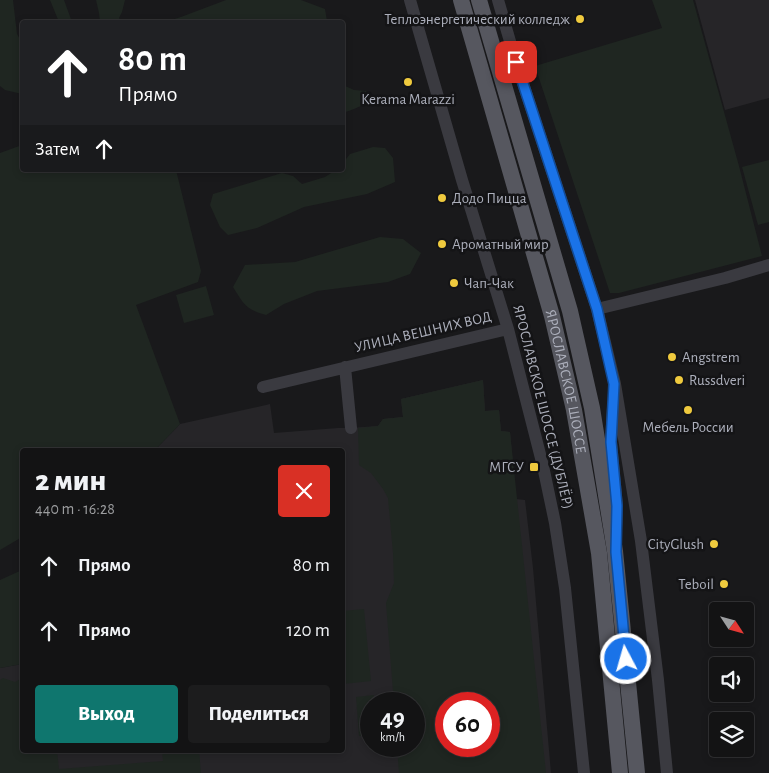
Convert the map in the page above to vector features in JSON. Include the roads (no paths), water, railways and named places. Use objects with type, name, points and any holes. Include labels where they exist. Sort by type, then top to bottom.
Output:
[{"type":"main road","name":"ЯРОСЛАВСКОЕ ШОССЕ","points":[[461,0],[552,316],[574,410],[599,553],[620,773]]},
{"type":"main road","name":"ЯРОСЛАВСКОЕ ШОССЕ","points":[[479,0],[570,312],[592,408],[616,552],[637,773]]},
{"type":"street","name":"ЯРОСЛАВСКОЕ ШОССЕ (ДУБЛЁР)","points":[[410,0],[462,180],[508,329],[556,523],[565,588],[584,773]]},
{"type":"street","points":[[453,0],[479,60]]},
{"type":"street","points":[[498,0],[516,62],[597,309],[614,384],[641,541],[667,773]]},
{"type":"street","points":[[597,309],[725,278],[769,264]]},
{"type":"street","name":"УЛИЦА ВЕШНИХ ВОД","points":[[262,387],[508,329]]},
{"type":"street","name":"УЛИЦА ВЕШНИХ ВОД","points":[[346,367],[351,428]]},
{"type":"street","points":[[614,384],[611,442],[617,506],[616,552]]},
{"type":"place","name":"Теплоэнергетический колледж","points":[[580,19]]},
{"type":"place","name":"Kerama Marazzi","points":[[408,82]]},
{"type":"place","name":"Додо Пицца","points":[[442,198]]},
{"type":"place","name":"Ароматный мир","points":[[442,244]]},
{"type":"place","name":"Чап-Чак","points":[[454,283]]},
{"type":"place","name":"Angstrem","points":[[672,357]]},
{"type":"place","name":"Russdveri","points":[[679,380]]},
{"type":"place","name":"Мебель России","points":[[688,410]]},
{"type":"place","name":"МГСУ","points":[[534,467]]},
{"type":"place","name":"CityGlush","points":[[714,544]]},
{"type":"place","name":"Teboil","points":[[724,584]]}]
